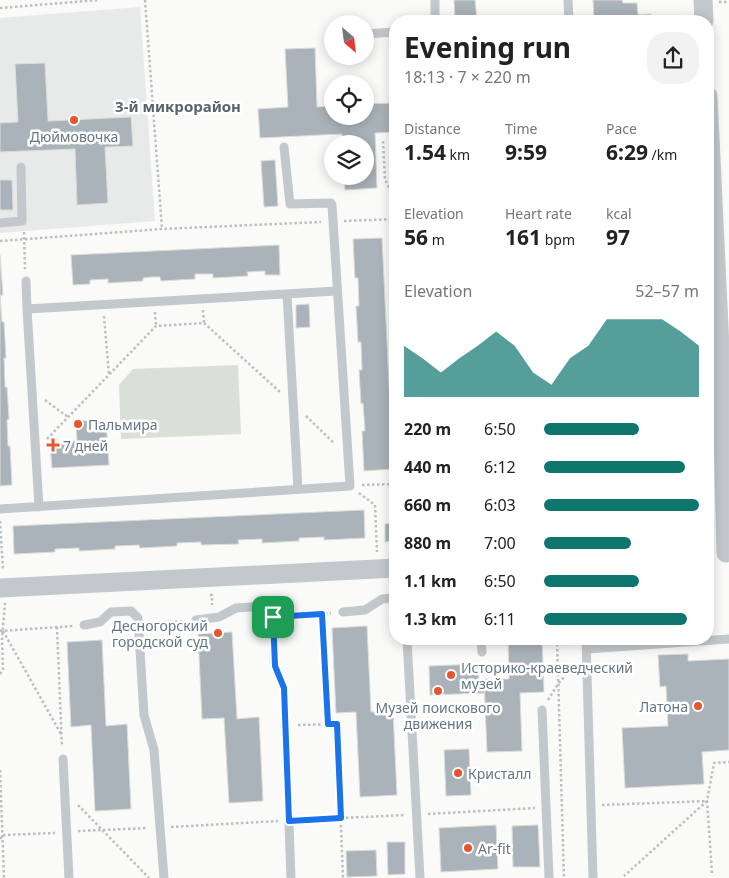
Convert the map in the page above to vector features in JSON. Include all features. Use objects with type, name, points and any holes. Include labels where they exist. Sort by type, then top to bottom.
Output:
[{"type":"street","points":[[703,0],[704,15]]},
{"type":"street","points":[[714,171],[723,284],[720,389],[721,553]]},
{"type":"street","points":[[3,586],[389,568]]},
{"type":"lane","points":[[435,0],[436,15]]},
{"type":"lane","points":[[568,0],[569,15]]},
{"type":"lane","points":[[374,33],[389,32]]},
{"type":"lane","points":[[0,509],[350,486],[332,205],[331,203],[290,204],[284,147]]},
{"type":"lane","points":[[0,222],[22,221],[21,167]]},
{"type":"lane","points":[[26,281],[39,506]]},
{"type":"lane","points":[[27,309],[337,291]]},
{"type":"lane","points":[[287,294],[298,489]]},
{"type":"lane","points":[[343,612],[365,610],[382,599],[389,598]]},
{"type":"lane","points":[[196,620],[218,617],[236,608],[265,606],[270,610],[273,617],[275,666],[284,688],[291,878]]},
{"type":"lane","points":[[84,625],[100,622],[111,612],[131,611],[136,614],[144,715],[154,750],[164,878]]},
{"type":"lane","points":[[714,640],[729,639]]},
{"type":"lane","points":[[407,645],[420,878]]},
{"type":"lane","points":[[482,645],[482,652]]},
{"type":"lane","points":[[587,645],[593,878]]},
{"type":"lane","points":[[587,649],[644,645]]},
{"type":"lane","points":[[542,710],[549,878]]},
{"type":"lane","points":[[63,759],[69,878]]},
{"type":"path","points":[[0,8],[100,0]]},
{"type":"path","points":[[145,0],[162,230]]},
{"type":"path","points":[[383,141],[384,180],[389,188]]},
{"type":"path","points":[[0,241],[162,230],[389,219]]},
{"type":"path","points":[[22,221],[26,281]]},
{"type":"path","points":[[103,305],[109,375]]},
{"type":"path","points":[[36,451],[156,326],[204,323],[348,457]]},
{"type":"path","points":[[32,391],[68,417]]},
{"type":"path","points":[[377,485],[389,484]]},
{"type":"path","points":[[350,486],[376,505],[377,554]]},
{"type":"path","points":[[0,517],[3,586],[3,670],[0,674]]},
{"type":"path","points":[[273,617],[330,613]]},
{"type":"path","points":[[322,614],[328,724]]},
{"type":"path","points":[[138,623],[196,620]]},
{"type":"path","points":[[2,631],[70,626]]},
{"type":"path","points":[[56,627],[63,759]]},
{"type":"path","points":[[2,631],[62,736]]},
{"type":"path","points":[[557,645],[564,878]]},
{"type":"path","points":[[542,710],[558,684],[587,649]]},
{"type":"path","points":[[286,726],[337,724],[343,878]]},
{"type":"path","points":[[712,873],[707,801],[714,763],[729,762]]},
{"type":"path","points":[[0,770],[4,878]]},
{"type":"path","points":[[64,791],[149,878]]},
{"type":"path","points":[[591,806],[707,801]]},
{"type":"path","points":[[624,876],[707,801]]},
{"type":"path","points":[[3,835],[546,808]]},
{"type":"path","points":[[0,839],[3,835]]},
{"type":"shaded area","name":"Дюймовочка","points":[[140,7],[155,221],[0,233],[0,18]]},
{"type":"shaded area","points":[[238,365],[241,434],[121,439],[119,385],[133,369]]},
{"type":"building","points":[[454,0],[475,0],[476,15],[455,15]]},
{"type":"building","points":[[593,0],[622,0],[623,3],[637,3],[638,15],[594,15]]},
{"type":"building","points":[[315,48],[317,107],[324,107],[324,125],[374,125],[374,104],[389,103],[389,132],[375,133],[377,188],[345,190],[345,185],[374,185],[374,135],[342,134],[260,138],[258,109],[288,107],[285,49]]},
{"type":"building","points":[[45,63],[48,121],[131,117],[133,146],[105,147],[108,203],[77,205],[75,149],[0,152],[0,123],[18,122],[15,64]]},
{"type":"building","points":[[275,160],[278,206],[264,207],[261,161]]},
{"type":"building","points":[[0,180],[12,180],[13,210],[0,210]]},
{"type":"building","points":[[382,238],[389,385],[389,469],[364,471],[362,431],[365,431],[359,370],[362,370],[361,342],[358,342],[356,306],[359,306],[358,278],[355,278],[353,239]]},
{"type":"building","points":[[279,245],[280,275],[265,275],[265,271],[247,272],[248,276],[213,278],[213,274],[195,274],[195,279],[161,281],[160,277],[152,277],[143,278],[143,281],[108,283],[108,279],[90,280],[90,284],[73,285],[71,255]]},
{"type":"building","points":[[0,255],[3,295],[0,295]]},
{"type":"building","points":[[0,295],[2,322],[4,322],[5,387],[7,387],[8,446],[10,446],[12,485],[0,486]]},
{"type":"building","points":[[309,304],[310,327],[296,328],[296,305]]},
{"type":"building","points":[[106,420],[109,465],[52,468],[50,444],[53,442],[77,441],[76,424],[78,421]]},
{"type":"building","points":[[364,510],[365,538],[324,540],[324,537],[299,538],[299,541],[262,543],[262,539],[238,540],[239,544],[201,545],[201,542],[177,543],[177,546],[140,548],[139,545],[115,546],[115,549],[79,551],[79,548],[55,549],[55,552],[14,554],[13,526]]},
{"type":"building","points":[[385,524],[389,524],[389,542],[385,542]]},
{"type":"building","points":[[367,626],[371,712],[393,711],[397,795],[360,797],[356,712],[336,713],[332,628]]},
{"type":"building","points":[[232,632],[237,719],[259,717],[263,801],[229,803],[224,718],[202,719],[198,634]]},
{"type":"building","points":[[102,640],[106,726],[127,724],[131,809],[95,811],[91,725],[71,727],[67,642]]},
{"type":"building","points":[[508,645],[542,645],[544,692],[520,693],[522,751],[487,752],[484,679],[509,679]]},
{"type":"building","name":"Латона","points":[[688,654],[688,661],[729,659],[729,750],[702,752],[704,784],[625,788],[622,728],[668,726],[666,686],[660,687],[658,655]]},
{"type":"building","points":[[478,664],[479,684],[485,684],[485,693],[430,695],[429,666]]},
{"type":"building","name":"Кристалл","points":[[469,749],[471,795],[446,796],[444,750]]},
{"type":"building","name":"Ar-fit","points":[[496,825],[498,869],[441,872],[439,828]]},
{"type":"building","points":[[538,825],[540,867],[513,867],[512,826]]},
{"type":"building","points":[[387,842],[405,842],[405,874],[388,875]]},
{"type":"building","points":[[376,850],[377,876],[347,877],[346,851]]},
{"type":"place","name":"Дюймовочка","points":[[74,120]]},
{"type":"place","name":"Пальмира","points":[[78,424]]},
{"type":"place","name":"7 дней","points":[[53,445]]},
{"type":"place","name":"Десногорский городской суд","points":[[218,633]]},
{"type":"place","name":"Историко-краеведческий музей","points":[[451,675]]},
{"type":"place","name":"Музей поискового движения","points":[[438,691]]},
{"type":"place","name":"Латона","points":[[698,706]]},
{"type":"place","name":"Кристалл","points":[[458,773]]},
{"type":"place","name":"Ar-fit","points":[[468,848]]},
{"type":"district","name":"3-й микрорайон","points":[[178,106]]},
{"type":"route","points":[[322,614],[328,724],[337,724],[341,818],[289,821],[284,688],[275,666],[273,617],[322,614]]}]
